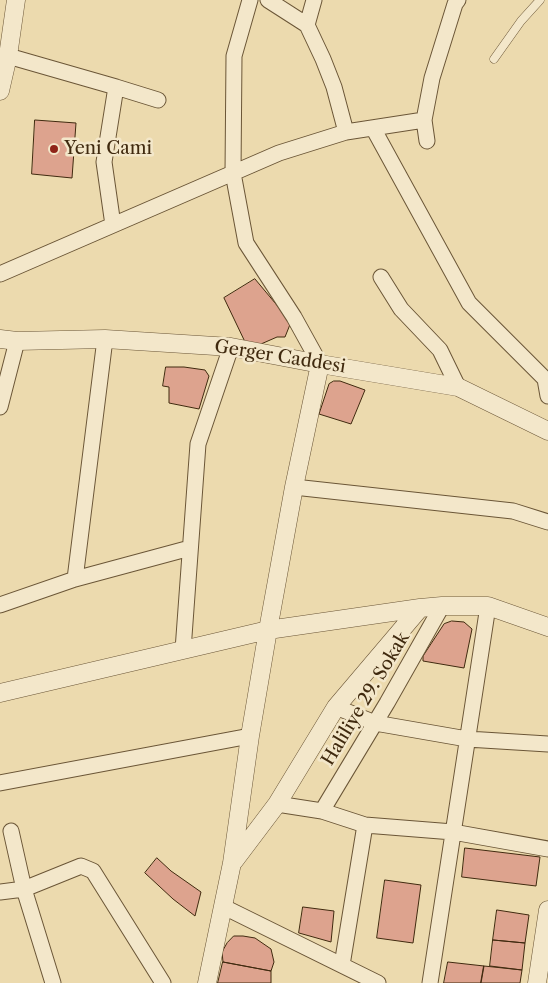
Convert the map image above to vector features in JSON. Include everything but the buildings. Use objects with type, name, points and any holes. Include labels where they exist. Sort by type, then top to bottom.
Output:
[{"type":"street","points":[[0,91],[8,56],[16,0]]},
{"type":"street","points":[[207,983],[232,863],[250,736],[294,487],[320,364],[294,317],[246,243],[233,173],[234,56],[250,0]]},
{"type":"street","points":[[268,0],[306,25],[334,87],[346,132]]},
{"type":"street","points":[[306,25],[314,0]]},
{"type":"street","points":[[427,141],[424,120],[432,78],[455,4],[458,0]]},
{"type":"street","points":[[8,56],[158,100]]},
{"type":"street","points":[[112,225],[104,162],[116,87]]},
{"type":"street","points":[[0,274],[279,153],[346,132],[424,120]]},
{"type":"street","points":[[373,128],[469,303],[545,379],[548,396]]},
{"type":"street","points":[[381,277],[402,309],[440,350],[458,387]]},
{"type":"street","points":[[75,578],[105,339]]},
{"type":"street","name":"Gerger Caddesi","points":[[8,340],[105,339],[231,347],[458,387],[548,431]]},
{"type":"street","points":[[0,407],[8,340]]},
{"type":"street","points":[[183,650],[198,444],[231,347]]},
{"type":"street","points":[[294,487],[513,511],[548,522]]},
{"type":"street","points":[[0,605],[75,578],[190,548]]},
{"type":"street","name":"Haliliye 29. Sokak","points":[[322,811],[442,606]]},
{"type":"street","points":[[0,694],[268,630],[420,608],[488,606],[548,627]]},
{"type":"street","points":[[430,983],[488,606]]},
{"type":"street","points":[[232,863],[277,804],[336,707],[420,608]]},
{"type":"street","points":[[336,707],[375,723],[467,739],[548,744]]},
{"type":"street","points":[[0,783],[250,736]]},
{"type":"street","points":[[277,804],[322,811],[365,825],[453,832],[548,849]]},
{"type":"street","points":[[342,965],[365,825]]},
{"type":"street","points":[[11,831],[24,890],[53,983]]},
{"type":"street","points":[[0,892],[24,890],[81,866],[94,872],[163,983]]},
{"type":"street","points":[[224,907],[378,983]]},
{"type":"street","points":[[537,983],[548,910]]},
{"type":"lane","points":[[494,59],[521,21],[540,0]]},
{"type":"place","name":"Yeni Cami","points":[[54,149]]}]
